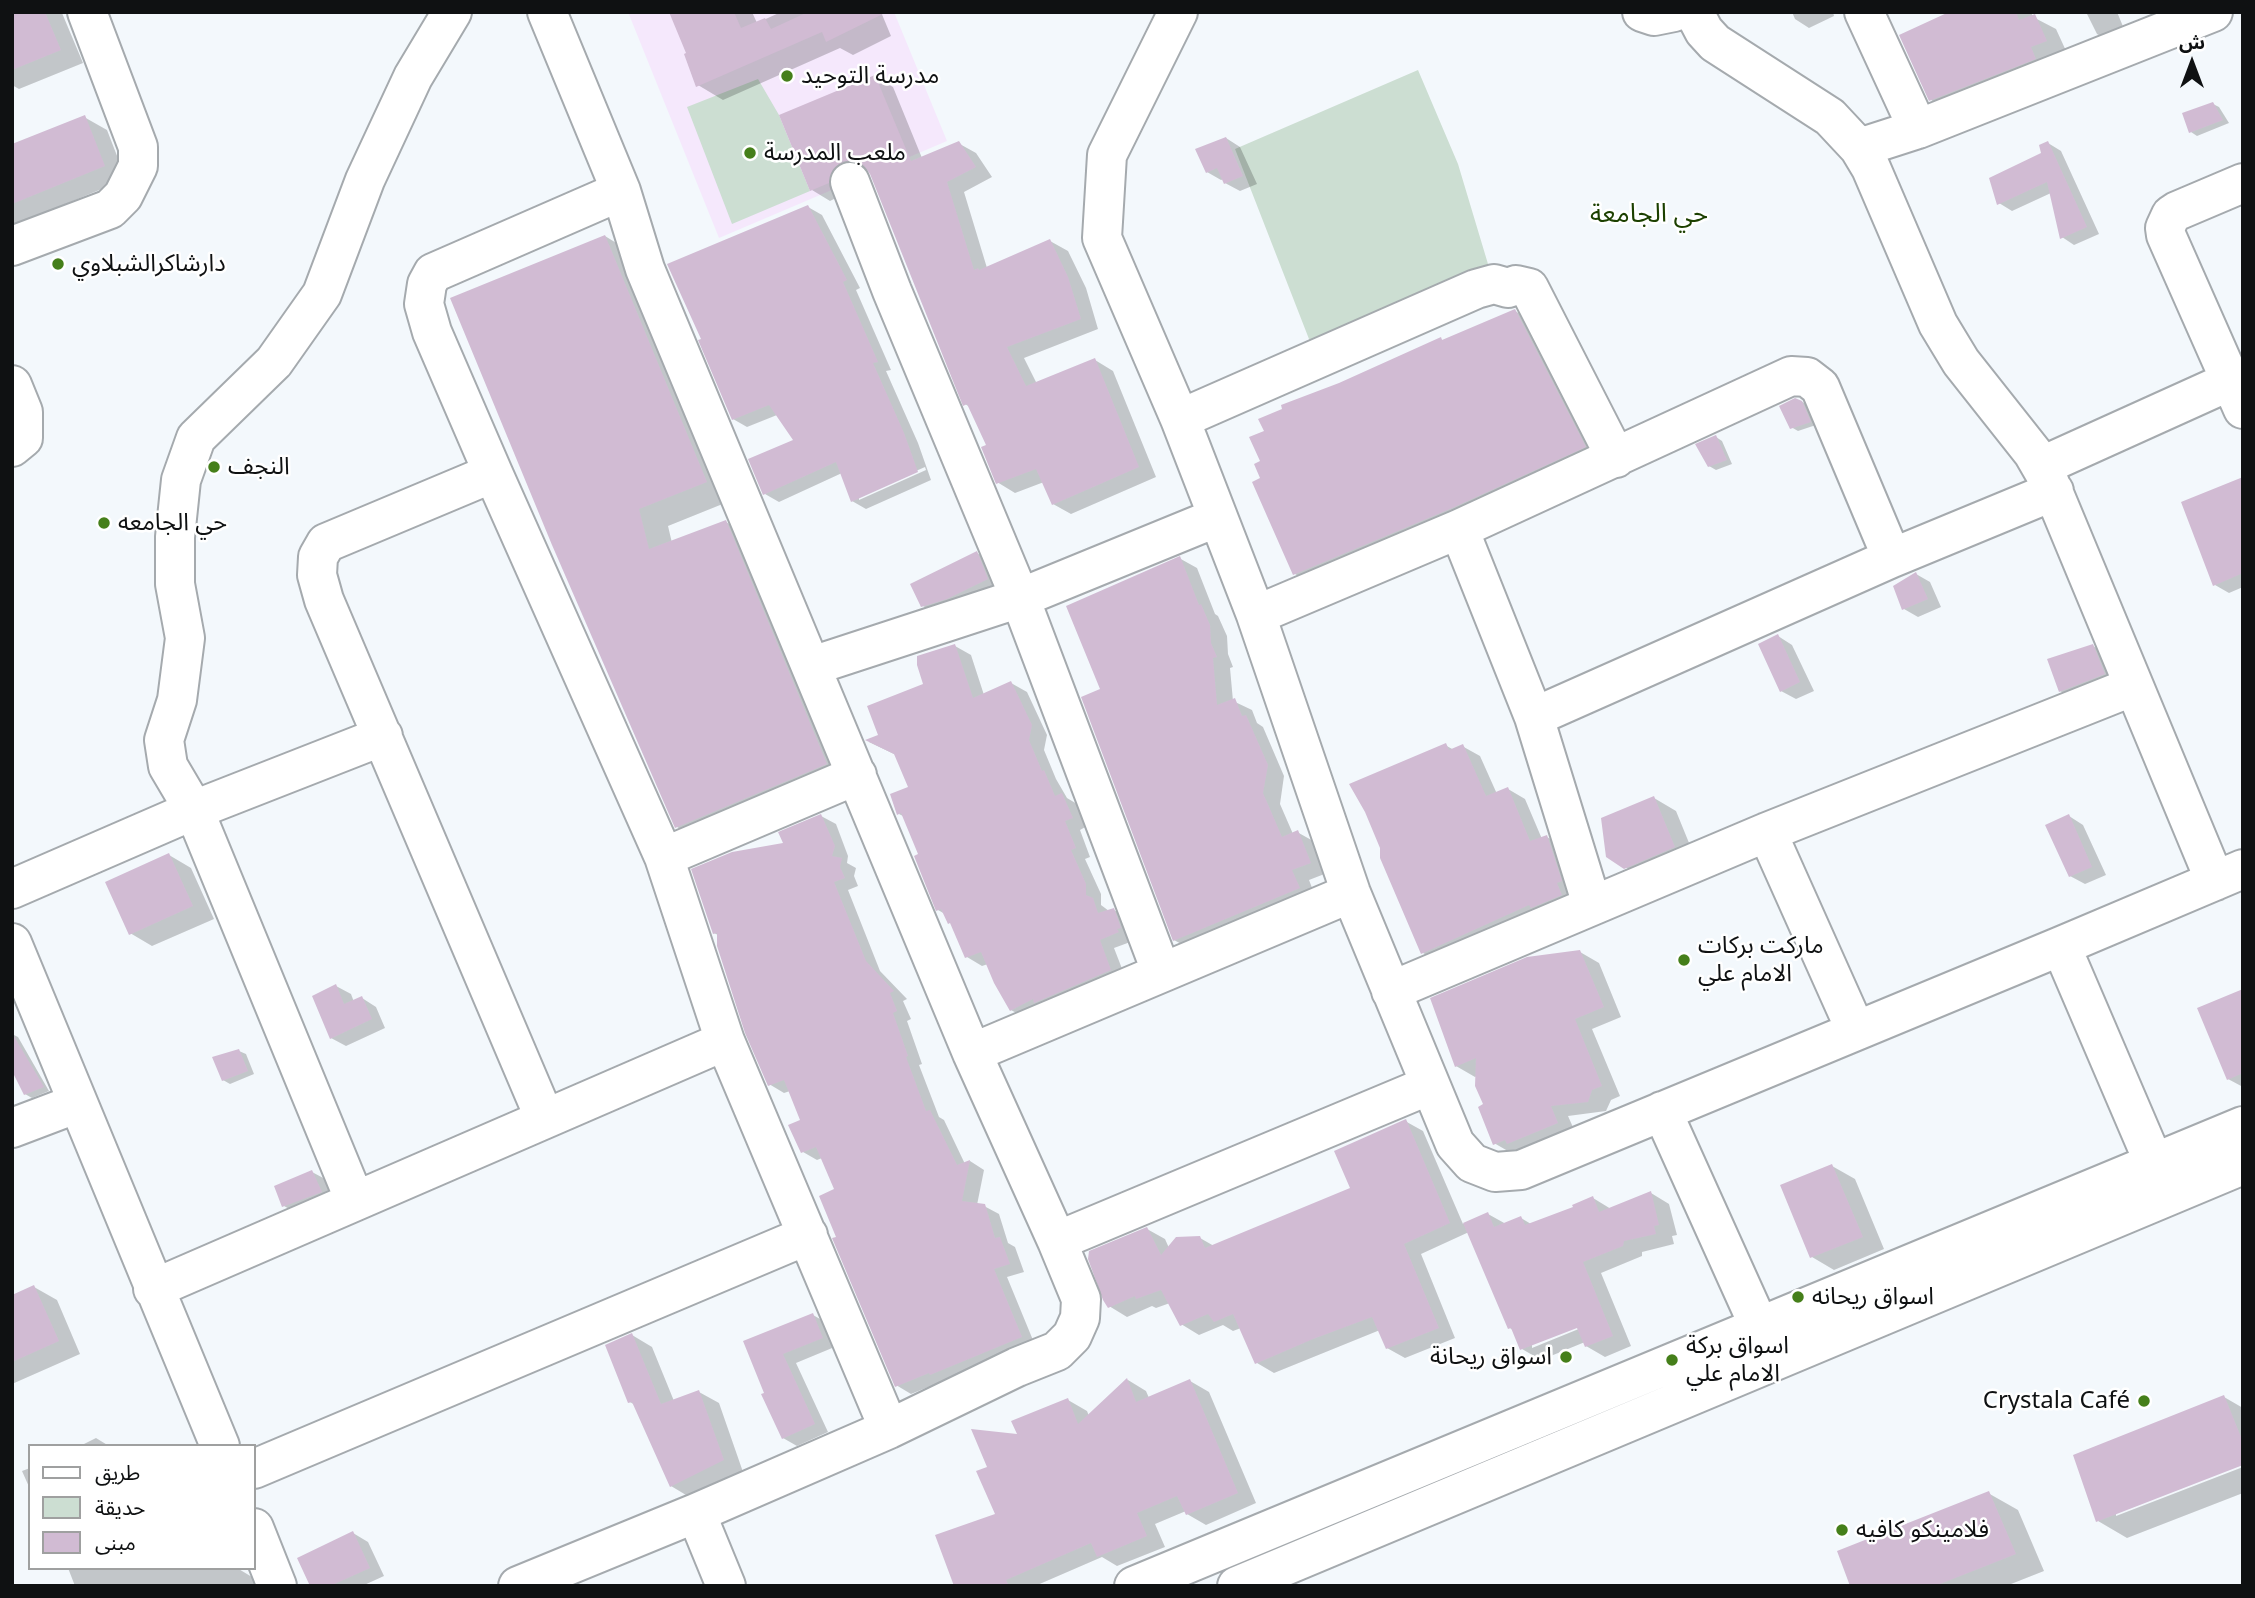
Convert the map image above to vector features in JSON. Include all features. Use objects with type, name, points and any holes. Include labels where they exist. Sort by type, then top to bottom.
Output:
[{"type":"street","points":[[12,246],[110,209],[123,196],[138,166],[138,147],[88,12]]},
{"type":"street","points":[[355,1201],[194,810],[169,766],[164,740],[177,700],[185,638],[175,584],[175,537],[181,480],[195,438],[274,362],[322,293],[365,180],[413,77],[452,12]]},
{"type":"street","points":[[518,1586],[696,1513],[889,1429],[1017,1367],[1057,1351],[1072,1336],[1080,1318],[1081,1298],[972,1053],[645,269],[621,191],[547,12]]},
{"type":"street","points":[[1178,12],[1107,155],[1102,238],[1180,419],[1256,615],[1351,893],[1430,1085],[1455,1144],[1462,1154],[1472,1163],[1495,1172],[1521,1170],[2229,875],[2134,686],[2048,479],[1961,362],[1938,324],[1876,178],[1859,148],[1830,117],[1715,43],[1704,31],[1694,12]]},
{"type":"street","points":[[1642,12],[1662,16],[1674,12]]},
{"type":"street","points":[[1864,12],[1918,129]]},
{"type":"street","points":[[1859,148],[1918,129],[2213,12]]},
{"type":"street","points":[[850,182],[892,291],[1020,597],[1161,971]]},
{"type":"street","points":[[1534,717],[1892,558],[2048,479],[2236,395],[2165,228],[2171,215],[2177,211],[2243,183]]},
{"type":"street","points":[[621,191],[433,273],[424,304],[432,332],[493,473],[664,857],[725,1041],[889,1429]]},
{"type":"street","points":[[1180,419],[1476,289],[1494,284],[1508,288],[1516,285],[1530,288],[1616,458]]},
{"type":"street","points":[[1256,615],[1459,529],[1783,378],[1799,375],[1807,377],[1820,387],[1892,558]]},
{"type":"street","points":[[12,385],[23,412],[23,438],[12,447]]},
{"type":"street","points":[[493,473],[326,543],[318,557],[317,575],[324,600],[545,1119]]},
{"type":"street","points":[[812,666],[1020,597],[1217,517]]},
{"type":"street","points":[[1459,529],[1534,717],[1592,905]]},
{"type":"street","points":[[1391,991],[1767,832],[2134,686]]},
{"type":"street","points":[[12,889],[194,810],[383,736]]},
{"type":"street","points":[[664,857],[857,775]]},
{"type":"street","points":[[1767,832],[1856,1031]]},
{"type":"street","points":[[972,1053],[1351,893]]},
{"type":"street","points":[[12,943],[219,1444]]},
{"type":"street","points":[[2061,946],[2154,1163]]},
{"type":"street","points":[[153,1289],[725,1041]]},
{"type":"street","points":[[1057,1241],[1430,1085]]},
{"type":"street","points":[[12,1128],[78,1102]]},
{"type":"street","points":[[1662,1111],[1759,1326]]},
{"type":"street","points":[[1134,1586],[2243,1126]]},
{"type":"street","points":[[1220,1549],[1236,1586],[2243,1165]]},
{"type":"street","points":[[256,1468],[808,1236]]},
{"type":"street","points":[[696,1513],[726,1586]]},
{"type":"street","points":[[256,1533],[277,1586]]},
{"type":"shaded area","name":"مدرسة التوحيد","points":[[628,12],[894,12],[947,141],[719,238]]},
{"type":"green space","points":[[1418,70],[1458,164],[1494,284],[1316,357],[1235,149]]},
{"type":"green space","name":"ملعب المدرسة","points":[[758,79],[779,115],[810,191],[732,224],[687,107]]},
{"type":"building","points":[[12,12],[45,12],[61,50],[12,70]]},
{"type":"building","points":[[669,12],[734,12],[741,28],[765,18],[771,29],[808,12],[887,12],[826,42],[822,32],[696,87],[684,54],[686,53]]},
{"type":"building","points":[[1949,12],[2016,12],[2019,20],[2035,14],[2047,41],[2031,47],[2036,59],[1929,101],[1899,35]]},
{"type":"building","points":[[875,75],[911,161],[959,141],[976,167],[947,182],[974,270],[1050,239],[1068,277],[1081,319],[1007,347],[1026,386],[1095,358],[1139,467],[1052,505],[1036,469],[996,484],[981,447],[986,445],[967,404],[963,406],[870,174],[864,165],[843,161],[833,169],[829,183],[810,191],[779,115]]},
{"type":"building","points":[[2213,102],[2223,120],[2189,133],[2182,113]]},
{"type":"building","points":[[85,115],[105,166],[12,204],[12,144]]},
{"type":"building","points":[[1226,137],[1243,176],[1224,184],[1217,168],[1206,173],[1195,149]]},
{"type":"building","points":[[2048,141],[2087,227],[2060,239],[2047,182],[1997,205],[1989,178],[2041,153],[2039,145]]},
{"type":"building","points":[[808,205],[847,280],[843,282],[878,362],[873,363],[918,472],[851,502],[836,462],[763,495],[748,459],[793,440],[769,405],[732,420],[698,340],[701,339],[667,264]]},
{"type":"building","points":[[605,235],[707,482],[639,509],[649,549],[726,520],[827,764],[675,828],[552,545],[450,298]]},
{"type":"building","points":[[1515,309],[1586,447],[1450,509],[1293,575],[1252,482],[1260,478],[1254,464],[1260,461],[1249,437],[1264,431],[1258,419],[1282,409],[1281,405],[1339,383],[1441,337],[1442,340]]},
{"type":"building","points":[[1795,398],[1802,401],[1811,422],[1790,429],[1779,406]]},
{"type":"building","points":[[1716,435],[1727,460],[1708,467],[1695,444]]},
{"type":"building","points":[[2243,477],[2243,573],[2213,586],[2181,502]]},
{"type":"building","points":[[977,551],[988,579],[947,599],[921,607],[910,584]]},
{"type":"building","points":[[1180,556],[1199,605],[1201,604],[1210,625],[1211,643],[1217,657],[1213,658],[1217,705],[1235,698],[1242,716],[1246,715],[1268,765],[1263,793],[1282,837],[1298,830],[1311,863],[1292,870],[1300,888],[1173,941],[1081,697],[1100,689],[1066,606]]},
{"type":"building","points":[[1916,572],[1928,599],[1902,610],[1893,586]]},
{"type":"building","points":[[1778,634],[1800,682],[1780,692],[1758,644]]},
{"type":"building","points":[[955,644],[973,698],[1011,681],[1032,725],[1029,740],[1042,771],[1044,770],[1055,796],[1062,793],[1073,818],[1065,821],[1076,848],[1071,850],[1086,884],[1086,895],[1093,898],[1098,913],[1114,908],[1121,928],[1117,929],[1119,932],[1100,940],[1111,970],[1034,1003],[1033,999],[1010,1011],[981,952],[965,958],[950,923],[948,924],[941,909],[936,911],[914,856],[918,854],[901,813],[897,815],[890,794],[908,787],[894,754],[865,740],[878,735],[867,706],[923,684],[917,656]]},
{"type":"building","points":[[2093,644],[2105,674],[2059,692],[2047,659]]},
{"type":"building","points":[[1446,743],[1449,750],[1463,744],[1486,796],[1508,787],[1530,841],[1547,835],[1562,881],[1557,883],[1562,895],[1531,908],[1529,905],[1421,954],[1380,858],[1380,848],[1365,812],[1349,784]]},
{"type":"building","points":[[1654,796],[1675,847],[1624,869],[1606,857],[1601,818]]},
{"type":"building","points":[[821,814],[835,846],[832,856],[842,858],[840,867],[845,878],[834,882],[866,961],[894,991],[890,993],[897,1011],[893,1013],[926,1111],[930,1110],[957,1165],[970,1160],[962,1201],[985,1204],[995,1238],[1000,1237],[1010,1264],[994,1269],[1022,1337],[895,1387],[832,1238],[836,1237],[819,1196],[834,1189],[816,1147],[801,1153],[788,1125],[800,1120],[784,1080],[768,1086],[745,1033],[717,946],[717,933],[713,934],[691,869],[732,852],[783,843],[778,832]]},
{"type":"building","points":[[2069,814],[2092,867],[2069,877],[2045,825]]},
{"type":"building","points":[[169,853],[193,906],[129,935],[105,882]]},
{"type":"building","points":[[1580,950],[1604,1007],[1575,1019],[1602,1086],[1592,1090],[1588,1102],[1551,1106],[1558,1123],[1507,1144],[1505,1140],[1493,1145],[1478,1107],[1483,1104],[1475,1086],[1476,1058],[1455,1067],[1430,998],[1527,957]]},
{"type":"building","points":[[336,984],[344,1004],[362,996],[372,1019],[330,1039],[312,996]]},
{"type":"building","points":[[2243,989],[2243,1073],[2227,1080],[2197,1008]]},
{"type":"building","points":[[12,1033],[44,1087],[24,1095],[12,1071]]},
{"type":"building","points":[[239,1049],[248,1071],[222,1081],[212,1057]]},
{"type":"building","points":[[1406,1119],[1450,1223],[1404,1244],[1439,1328],[1386,1349],[1372,1317],[1255,1364],[1233,1314],[1214,1322],[1208,1314],[1180,1326],[1161,1290],[1136,1299],[1135,1296],[1108,1308],[1103,1300],[1088,1259],[1089,1251],[1147,1227],[1161,1255],[1176,1237],[1200,1236],[1205,1248],[1350,1188],[1334,1151]]},
{"type":"building","points":[[1832,1164],[1863,1237],[1810,1258],[1780,1185]]},
{"type":"building","points":[[312,1170],[322,1192],[282,1207],[274,1186]]},
{"type":"building","points":[[1651,1191],[1659,1225],[1654,1226],[1656,1234],[1624,1241],[1623,1246],[1583,1262],[1613,1336],[1585,1347],[1577,1328],[1520,1350],[1511,1328],[1508,1329],[1463,1223],[1488,1212],[1494,1227],[1521,1216],[1525,1225],[1573,1207],[1572,1205],[1593,1196],[1599,1212]]},
{"type":"building","points":[[34,1285],[59,1341],[12,1362],[12,1295]]},
{"type":"building","points":[[813,1313],[823,1338],[783,1354],[815,1424],[782,1439],[761,1394],[764,1393],[743,1341]]},
{"type":"building","points":[[632,1333],[661,1404],[699,1390],[724,1460],[670,1487],[632,1402],[628,1403],[605,1345]]},
{"type":"building","points":[[1127,1378],[1136,1402],[1190,1379],[1238,1493],[1186,1515],[1177,1496],[1137,1513],[1147,1536],[1097,1557],[1091,1543],[1006,1580],[1009,1586],[954,1586],[935,1535],[995,1514],[976,1471],[987,1467],[971,1429],[1017,1434],[1011,1421],[1068,1398],[1078,1424]]},
{"type":"building","points":[[2224,1395],[2243,1442],[2243,1465],[2096,1522],[2073,1455]]},
{"type":"building","points":[[1989,1491],[2016,1554],[1935,1586],[1850,1586],[1837,1551]]},
{"type":"building","points":[[353,1531],[370,1568],[330,1586],[310,1586],[297,1558]]},
{"type":"place","name":"مدرسة التوحيد","points":[[787,76]]},
{"type":"place","name":"ملعب المدرسة","points":[[750,153]]},
{"type":"place","name":"دارشاكرالشبلاوي","points":[[58,264]]},
{"type":"place","name":"النجف","points":[[214,467]]},
{"type":"place","name":"حي الجامعه","points":[[104,523]]},
{"type":"place","name":"ماركت بركات الامام علي","points":[[1684,960]]},
{"type":"place","name":"اسواق ريحانه","points":[[1798,1297]]},
{"type":"place","name":"اسواق ريحانة","points":[[1566,1357]]},
{"type":"place","name":"اسواق بركة الامام علي","points":[[1672,1360]]},
{"type":"place","name":"Crystala Café","points":[[2144,1401]]},
{"type":"place","name":"فلامينكو كافيه","points":[[1842,1530]]},
{"type":"district","name":"حي الجامعة","points":[[1649,215]]}]
